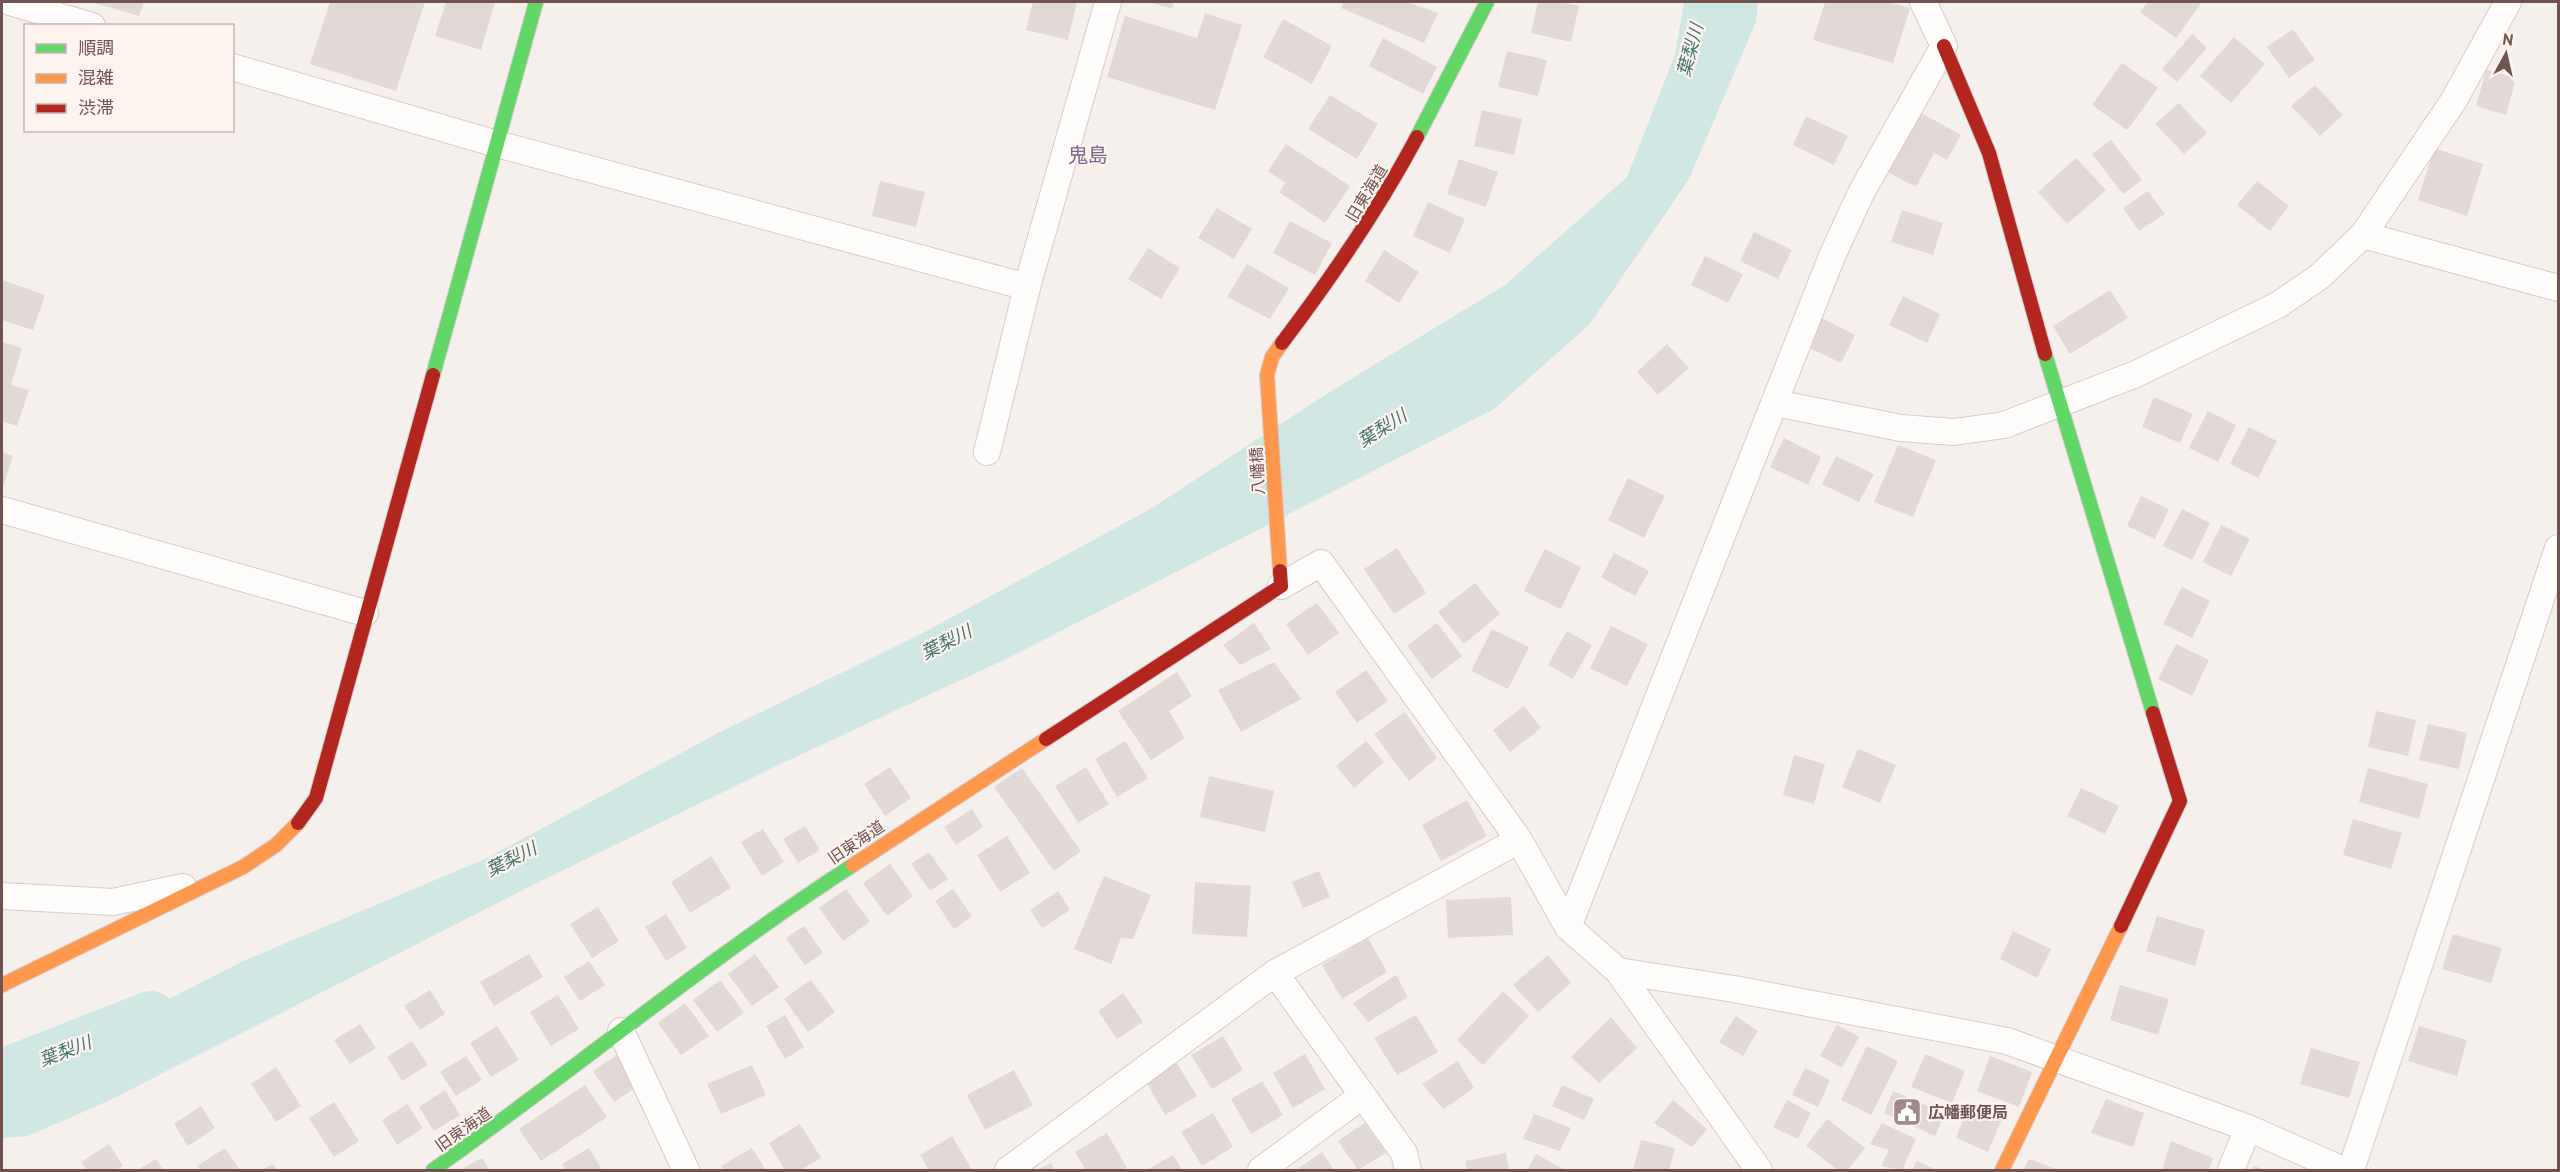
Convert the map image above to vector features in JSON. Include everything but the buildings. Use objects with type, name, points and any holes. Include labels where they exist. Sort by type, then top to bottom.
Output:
[{"type":"street","points":[[10,2],[85,24]]},
{"type":"street","points":[[2,985],[213,881],[279,845],[297,827],[316,798],[365,613],[536,2]]},
{"type":"street","points":[[987,452],[1027,287],[1108,2]]},
{"type":"street","name":"旧東海道","points":[[1269,393],[1267,375],[1272,357],[1335,273],[1391,186],[1487,2]]},
{"type":"street","points":[[1923,2],[1989,153],[2059,404],[2180,801],[2058,1060],[2002,1170]]},
{"type":"street","points":[[1775,403],[1901,428],[1954,432],[2004,425],[2136,374],[2278,305],[2319,278],[2362,235],[2454,100],[2508,2]]},
{"type":"street","points":[[1568,927],[1809,313],[1861,193],[1944,46]]},
{"type":"street","points":[[234,68],[497,144],[1027,287]]},
{"type":"street","points":[[2362,235],[2559,288]]},
{"type":"street","name":"八幡橋","points":[[1269,393],[1281,586]]},
{"type":"street","points":[[2,510],[365,613]]},
{"type":"street","points":[[2351,1170],[2559,548]]},
{"type":"street","points":[[1281,586],[1321,562],[1519,840],[1568,927],[1618,971],[1759,1170]]},
{"type":"street","name":"旧東海道","points":[[433,1170],[516,1111],[770,919],[1281,586]]},
{"type":"street","points":[[1008,1170],[1275,974],[1519,840]]},
{"type":"street","points":[[2,897],[113,902],[213,881]]},
{"type":"street","points":[[1618,971],[1734,989],[2007,1041],[2248,1128],[2343,1170]]},
{"type":"street","points":[[1275,974],[1404,1153],[1408,1170]]},
{"type":"street","points":[[621,1030],[686,1170]]},
{"type":"street","points":[[1261,1170],[1362,1096]]},
{"type":"street","points":[[2231,1170],[2248,1128]]},
{"type":"water","points":[[1684,2],[1758,2],[1756,22],[1689,179],[1590,324],[1494,409],[1006,659],[772,768],[531,886],[108,1101],[28,1136],[2,1138],[2,1074],[36,1068],[241,962],[487,858],[718,733],[921,634],[1152,508],[1328,393],[1505,285],[1627,177],[1675,55]]},
{"type":"waterway","name":"葉梨川","points":[[2,1075],[151,1017]]},
{"type":"traffic: fast","points":[[433,375],[536,2]]},
{"type":"traffic: fast","points":[[1417,137],[1487,2]]},
{"type":"traffic: fast","points":[[2045,354],[2153,713]]},
{"type":"traffic: fast","points":[[433,1170],[746,938],[853,865]]},
{"type":"traffic: slow","points":[[1280,571],[1267,375],[1272,357],[1282,343]]},
{"type":"traffic: slow","points":[[853,865],[1046,739]]},
{"type":"traffic: slow","points":[[2,985],[243,867],[276,845],[298,823]]},
{"type":"traffic: slow","points":[[2002,1170],[2121,926]]},
{"type":"traffic: jam","points":[[1944,46],[1989,153],[2045,354]]},
{"type":"traffic: jam","points":[[1282,343],[1354,243],[1417,137]]},
{"type":"traffic: jam","points":[[298,823],[316,798],[433,375]]},
{"type":"traffic: jam","points":[[1046,739],[1281,586],[1280,571]]},
{"type":"traffic: jam","points":[[2121,926],[2180,801],[2153,713]]},
{"type":"place","name":"広幡郵便局","points":[[1907,1112]]},
{"type":"district","name":"鬼島","points":[[1088,155]]}]
